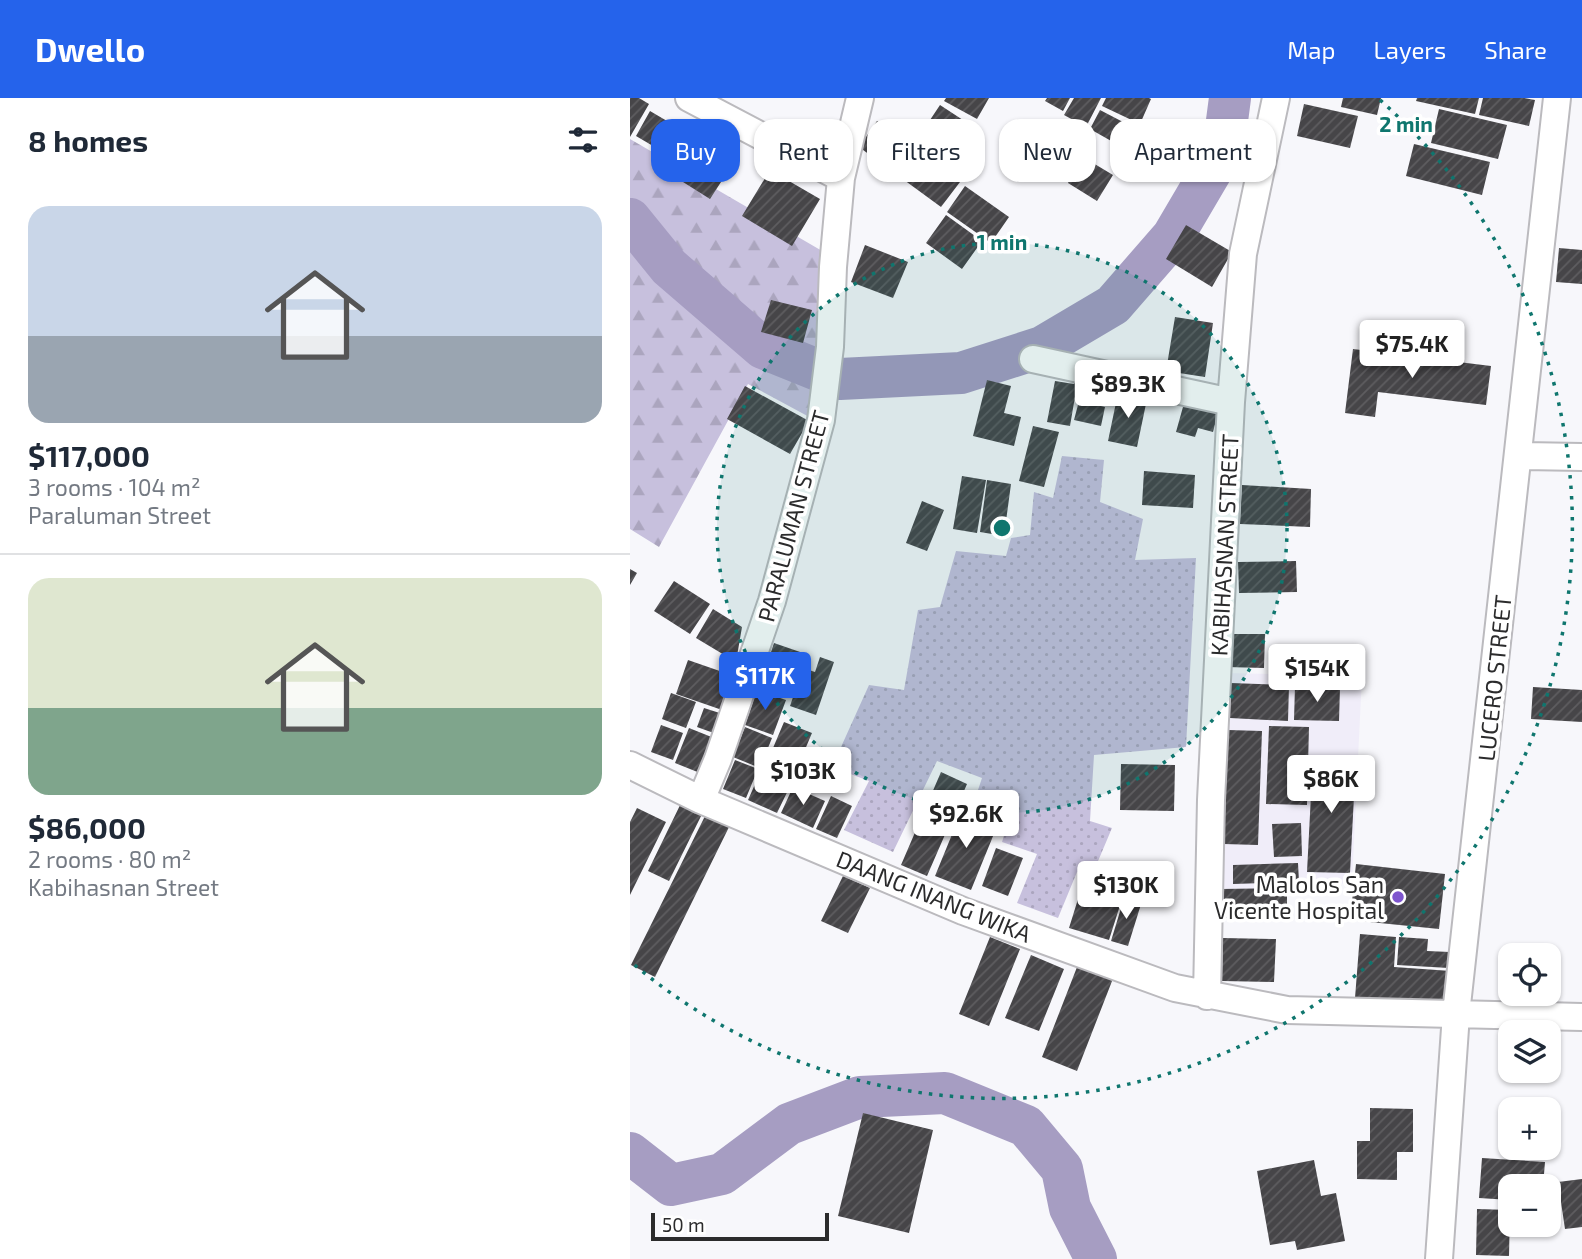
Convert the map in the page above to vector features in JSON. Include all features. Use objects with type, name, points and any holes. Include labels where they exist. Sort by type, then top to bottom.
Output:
[{"type":"street","points":[[689,98],[754,132]]},
{"type":"street","name":"PARALUMAN STREET","points":[[853,127],[860,98]]},
{"type":"street","name":"KABIHASNAN STREET","points":[[1208,996],[1211,800],[1231,402],[1243,254],[1276,98]]},
{"type":"street","name":"LUCERO STREET","points":[[1439,1259],[1456,1014],[1557,98]]},
{"type":"street","name":"PARALUMAN STREET","points":[[701,800],[718,759],[772,601],[821,420],[830,347],[833,267],[841,182]]},
{"type":"street","points":[[1032,359],[1231,402]]},
{"type":"street","points":[[1519,456],[1582,457]]},
{"type":"street","name":"DAANG INANG WIKA","points":[[630,765],[701,800],[963,911],[1175,988],[1287,1010],[1582,1017]]},
{"type":"shaded area","points":[[1224,673],[1362,676],[1352,883],[1215,892]]},
{"type":"green space","points":[[630,139],[651,151],[651,182],[704,182],[829,255],[813,419],[748,384],[659,547],[630,529]]},
{"type":"green space","points":[[1062,456],[1104,460],[1100,502],[1143,519],[1135,560],[1196,558],[1186,747],[1094,755],[1090,821],[1112,828],[1093,873],[1077,872],[1058,918],[1017,903],[1037,854],[1002,842],[1009,820],[973,805],[982,778],[937,761],[893,852],[844,830],[869,781],[832,767],[869,685],[904,690],[918,610],[940,607],[956,551],[1006,556],[1011,538],[1030,535],[1034,492],[1053,498]]},
{"type":"building","points":[[630,98],[639,98],[649,104],[630,137]]},
{"type":"building","points":[[946,98],[989,98],[977,119],[944,101]]},
{"type":"building","points":[[1047,98],[1070,98],[1063,111],[1045,101]]},
{"type":"building","points":[[1074,98],[1101,98],[1090,119],[1071,119],[1064,115]]},
{"type":"building","points":[[1106,98],[1151,99],[1142,119],[1129,119],[1102,106]]},
{"type":"building","points":[[1343,98],[1381,98],[1377,115],[1341,107]]},
{"type":"building","points":[[1417,98],[1479,98],[1475,114],[1416,101]]},
{"type":"building","points":[[1483,98],[1535,100],[1529,126],[1479,115]]},
{"type":"building","points":[[1304,104],[1358,116],[1350,148],[1297,136]]},
{"type":"building","points":[[940,105],[961,119],[931,119]]},
{"type":"building","points":[[1439,109],[1507,125],[1498,159],[1431,143]]},
{"type":"building","points":[[1100,110],[1117,119],[1110,119],[1110,140],[1096,132],[1095,119]]},
{"type":"building","points":[[650,111],[664,119],[651,119],[651,145],[636,136]]},
{"type":"building","points":[[867,135],[867,153],[859,147]]},
{"type":"building","points":[[1414,144],[1490,162],[1482,195],[1406,176]]},
{"type":"building","points":[[1096,165],[1110,173],[1110,180],[1097,201],[1068,183],[1096,182]]},
{"type":"building","points":[[683,182],[721,182],[710,199]]},
{"type":"building","points":[[763,182],[791,182],[820,199],[792,246],[742,216]]},
{"type":"building","points":[[907,182],[960,182],[941,207]]},
{"type":"building","points":[[965,186],[1009,217],[991,243],[947,212]]},
{"type":"building","points":[[946,215],[982,241],[962,269],[926,243]]},
{"type":"building","points":[[1186,225],[1232,252],[1212,287],[1166,259]]},
{"type":"building","points":[[865,245],[908,262],[893,298],[851,282]]},
{"type":"building","points":[[1559,248],[1582,250],[1582,284],[1556,282]]},
{"type":"building","points":[[771,300],[812,310],[803,343],[761,332]]},
{"type":"building","points":[[1175,317],[1213,323],[1205,377],[1166,371]]},
{"type":"building","points":[[1353,349],[1491,366],[1486,405],[1378,392],[1375,417],[1345,413]]},
{"type":"building","points":[[1076,374],[1113,382],[1108,405],[1078,399],[1081,386],[1077,385],[1070,426],[1047,422],[1055,381],[1074,384]]},
{"type":"building","points":[[987,380],[1011,386],[1004,413],[1021,417],[1014,446],[973,436]]},
{"type":"building","points":[[745,386],[809,421],[790,454],[727,419]]},
{"type":"building","points":[[1118,393],[1147,399],[1137,447],[1108,441]]},
{"type":"building","points":[[1186,396],[1220,405],[1213,432],[1198,428],[1195,437],[1176,432]]},
{"type":"building","points":[[1079,401],[1105,407],[1101,426],[1074,420]]},
{"type":"building","points":[[1033,426],[1059,432],[1044,487],[1019,481]]},
{"type":"building","points":[[1144,471],[1195,475],[1193,508],[1142,505]]},
{"type":"building","points":[[962,476],[986,480],[977,533],[953,529]]},
{"type":"building","points":[[987,480],[1011,484],[1004,536],[980,532]]},
{"type":"building","points":[[1242,485],[1311,489],[1310,527],[1240,524]]},
{"type":"building","points":[[922,501],[944,510],[927,551],[906,543]]},
{"type":"building","points":[[1296,561],[1297,592],[1239,593],[1238,562]]},
{"type":"building","points":[[630,569],[637,573],[630,585]]},
{"type":"building","points":[[674,581],[710,604],[690,634],[654,611]]},
{"type":"building","points":[[713,609],[742,627],[736,662],[696,638]]},
{"type":"building","points":[[1227,634],[1265,634],[1264,668],[1226,667]]},
{"type":"building","points":[[774,643],[803,653],[789,694],[760,685]]},
{"type":"building","points":[[820,657],[834,662],[816,715],[790,706],[803,668],[815,672]]},
{"type":"building","points":[[688,660],[737,677],[725,711],[676,694]]},
{"type":"building","points":[[1231,683],[1289,685],[1288,721],[1230,718]]},
{"type":"building","points":[[1295,686],[1340,687],[1339,721],[1294,720]]},
{"type":"building","points":[[1533,687],[1582,690],[1582,722],[1531,719]]},
{"type":"building","points":[[757,690],[786,700],[773,735],[745,725]]},
{"type":"building","points":[[671,693],[696,702],[686,728],[662,719]]},
{"type":"building","points":[[704,708],[729,716],[722,736],[697,727]]},
{"type":"building","points":[[784,722],[812,733],[801,759],[773,748]]},
{"type":"building","points":[[661,725],[683,733],[673,760],[651,752]]},
{"type":"building","points":[[1269,726],[1309,727],[1307,805],[1266,804]]},
{"type":"building","points":[[745,727],[772,738],[760,768],[733,757]]},
{"type":"building","points":[[689,728],[719,740],[705,775],[675,763]]},
{"type":"building","points":[[1228,730],[1262,731],[1258,845],[1224,844]]},
{"type":"building","points":[[1313,756],[1356,758],[1350,873],[1307,872]]},
{"type":"building","points":[[735,760],[758,769],[746,798],[723,789]]},
{"type":"building","points":[[764,764],[794,778],[777,813],[748,800]]},
{"type":"building","points":[[1121,764],[1175,765],[1174,811],[1120,810]]},
{"type":"building","points":[[941,772],[967,784],[927,876],[901,865]]},
{"type":"building","points":[[793,787],[825,801],[813,828],[781,813]]},
{"type":"building","points":[[831,796],[852,806],[837,838],[816,829]]},
{"type":"building","points":[[684,797],[705,808],[669,881],[648,871]]},
{"type":"building","points":[[637,808],[666,822],[630,895],[630,822]]},
{"type":"building","points":[[708,810],[732,821],[655,977],[631,965]]},
{"type":"building","points":[[962,810],[998,824],[971,890],[935,876]]},
{"type":"building","points":[[1301,823],[1302,856],[1274,857],[1272,824]]},
{"type":"building","points":[[996,848],[1023,858],[1008,896],[982,886]]},
{"type":"building","points":[[1298,863],[1299,882],[1233,884],[1233,865]]},
{"type":"building","name":"Malolos San Vicente Hospital","points":[[1356,864],[1445,874],[1439,929],[1350,920]]},
{"type":"building","points":[[843,876],[870,888],[848,933],[821,921]]},
{"type":"building","points":[[1083,883],[1123,896],[1109,940],[1069,928]]},
{"type":"building","points":[[1287,888],[1287,918],[1221,918],[1221,889]]},
{"type":"building","points":[[1125,895],[1142,901],[1128,946],[1111,941]]},
{"type":"building","points":[[1360,934],[1396,937],[1394,967],[1451,971],[1448,1005],[1355,998]]},
{"type":"building","points":[[990,937],[1020,949],[989,1026],[959,1014]]},
{"type":"building","points":[[1399,937],[1428,939],[1427,951],[1450,952],[1449,968],[1397,965]]},
{"type":"building","points":[[1223,938],[1276,939],[1274,982],[1222,981]]},
{"type":"building","points":[[1031,955],[1064,969],[1039,1031],[1005,1018]]},
{"type":"building","points":[[1079,962],[1114,976],[1077,1071],[1042,1057]]},
{"type":"building","points":[[1370,1108],[1413,1109],[1413,1152],[1397,1152],[1397,1180],[1357,1179],[1357,1141],[1370,1141]]},
{"type":"building","points":[[863,1113],[933,1130],[909,1233],[838,1216]]},
{"type":"building","points":[[1482,1158],[1545,1162],[1544,1174],[1498,1174],[1498,1199],[1479,1198]]},
{"type":"building","points":[[1314,1160],[1321,1196],[1336,1193],[1345,1241],[1297,1250],[1295,1241],[1270,1245],[1257,1171]]},
{"type":"building","points":[[1582,1179],[1582,1227],[1565,1229],[1561,1182]]},
{"type":"building","points":[[1477,1209],[1498,1210],[1498,1237],[1509,1237],[1509,1256],[1476,1255]]},
{"type":"waterway","points":[[630,219],[669,267],[763,348],[840,379],[961,373],[1042,347],[1113,305],[1173,236],[1223,151],[1230,98]]},
{"type":"waterway","points":[[630,1153],[671,1185],[722,1174],[789,1124],[860,1097],[945,1093],[1026,1126],[1062,1169],[1070,1208],[1096,1259]]},
{"type":"place","name":"Malolos San Vicente Hospital","points":[[1398,897]]}]
